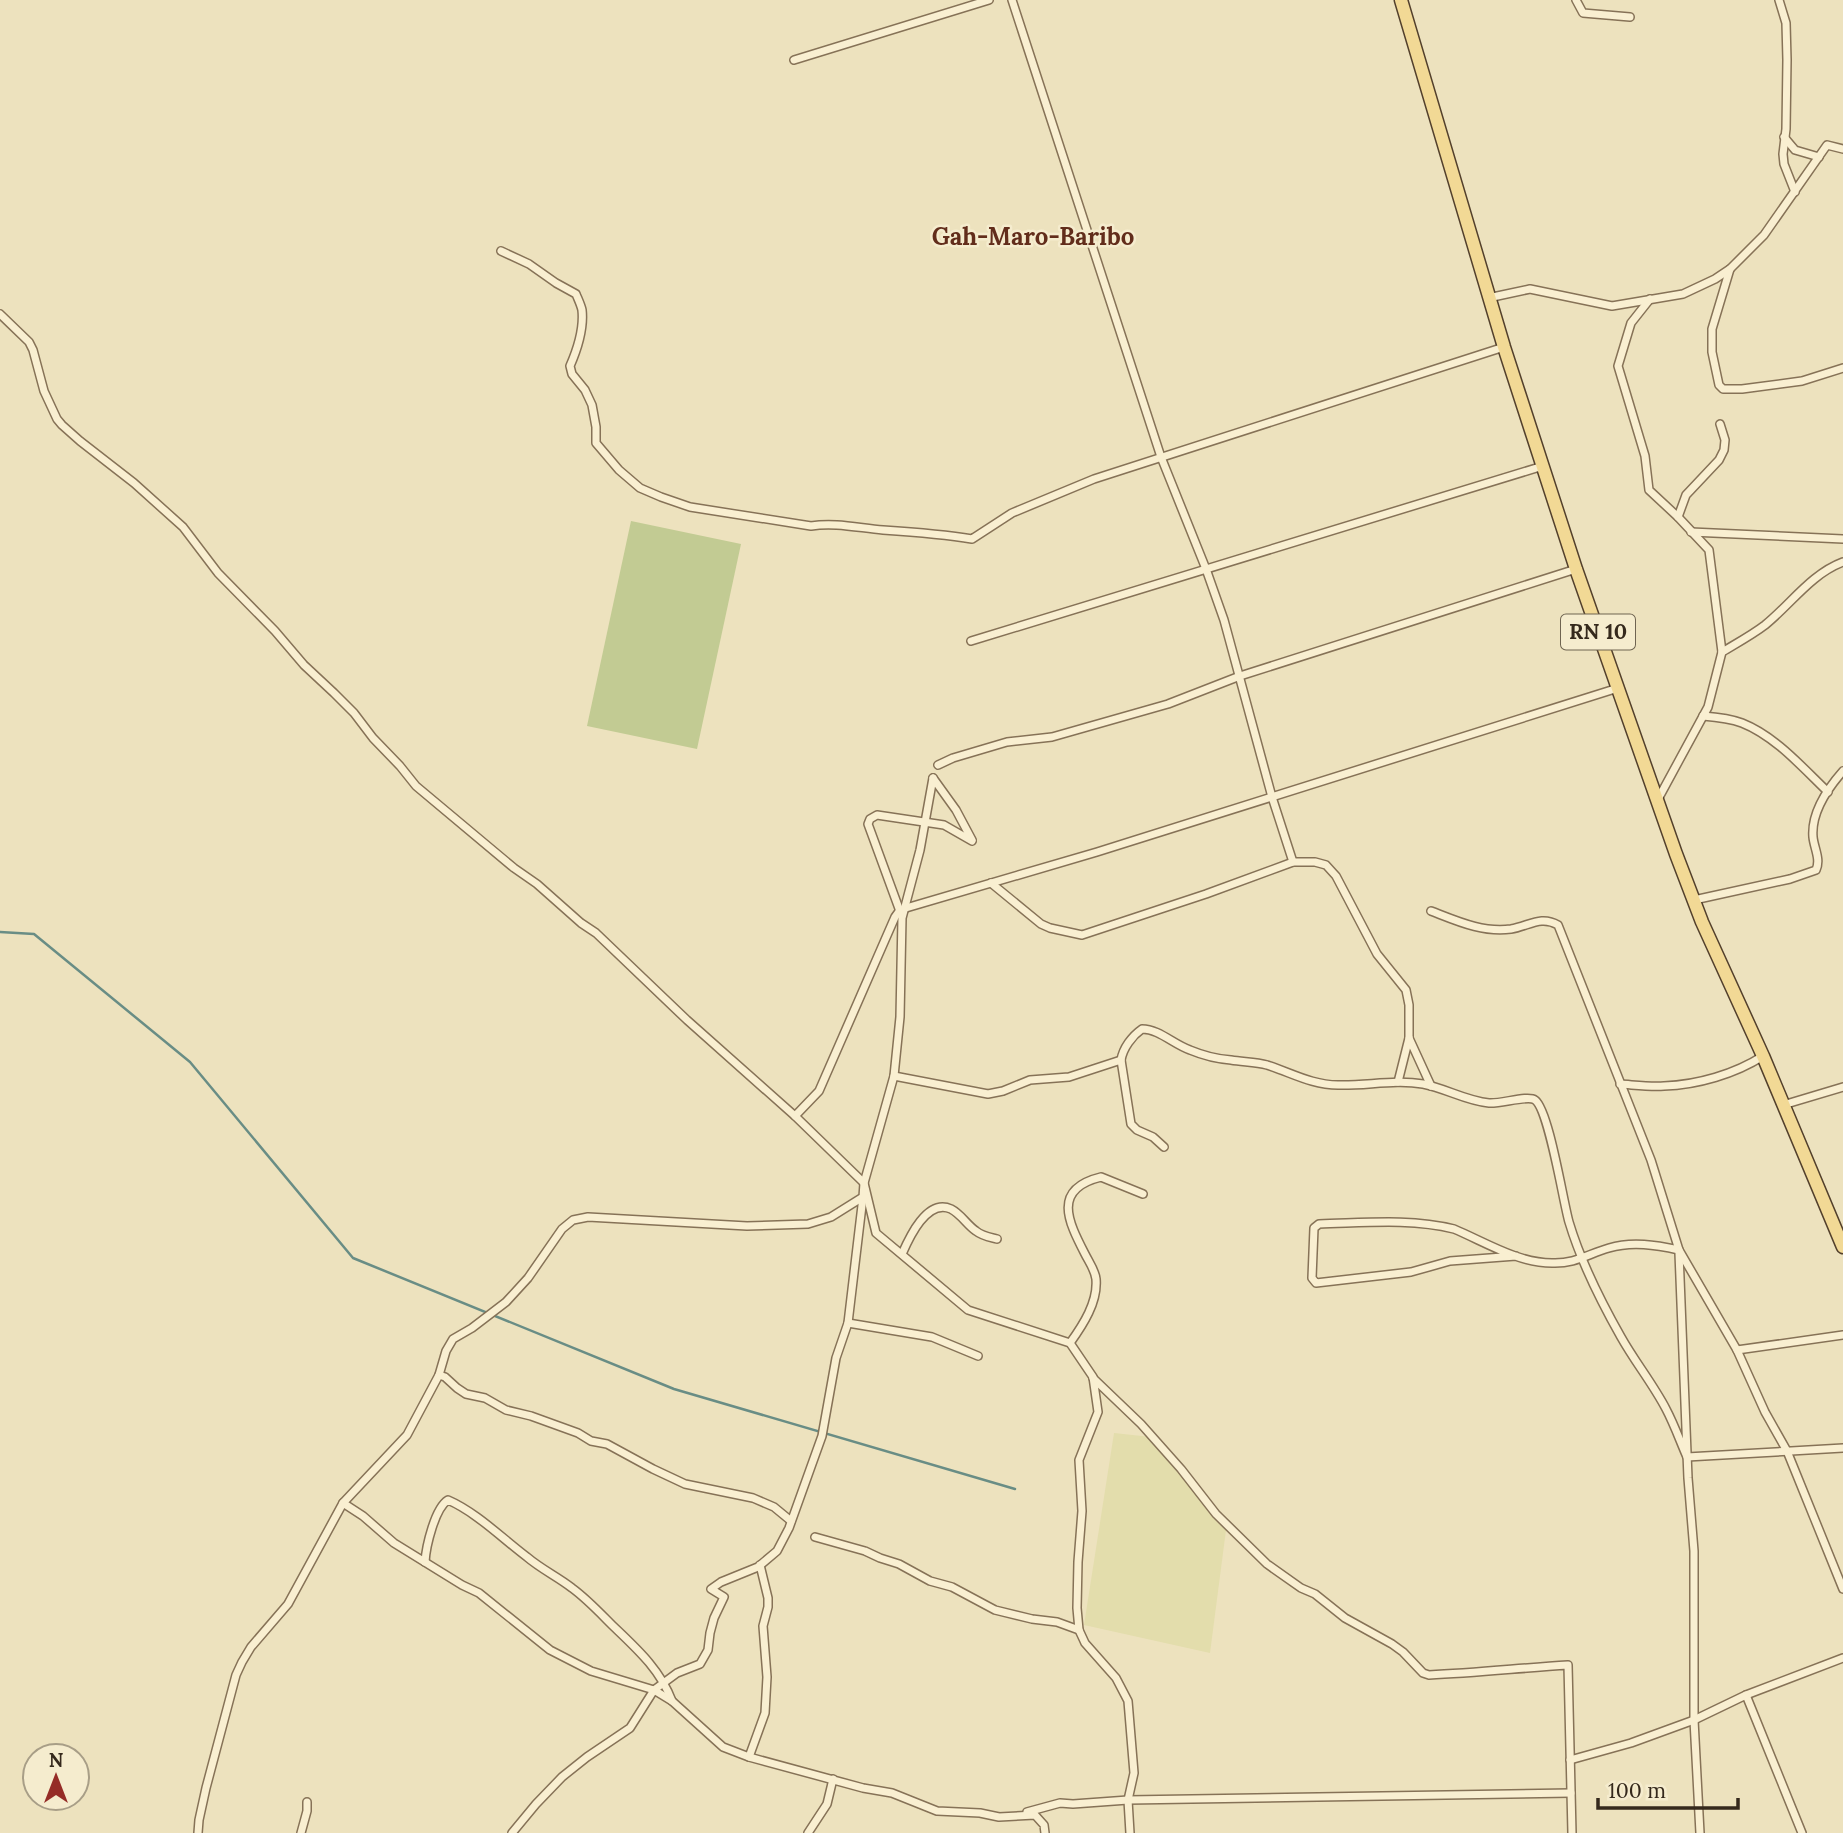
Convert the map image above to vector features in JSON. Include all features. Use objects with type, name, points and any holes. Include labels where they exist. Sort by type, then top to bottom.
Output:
[{"type":"main road","name":"RN 10","points":[[1401,0],[1542,466],[1657,801],[1693,900],[1763,1056],[1843,1247]]},
{"type":"street","points":[[794,60],[989,0]]},
{"type":"street","points":[[1012,0],[1161,457],[1224,621],[1272,797],[1293,862]]},
{"type":"street","points":[[1576,0],[1583,13],[1630,17]]},
{"type":"street","points":[[1791,0],[1781,3],[1786,23],[1787,60],[1783,154],[1795,192]]},
{"type":"street","points":[[1784,136],[1796,150],[1819,157]]},
{"type":"street","points":[[1489,298],[1530,289],[1612,306],[1683,294],[1730,269],[1764,235],[1827,145],[1843,149]]},
{"type":"street","points":[[501,251],[529,264],[576,294],[582,310],[581,329],[570,366],[572,374],[593,405],[596,443],[619,470],[640,488],[690,506],[811,526],[852,526],[972,539],[1012,513],[1094,479],[1504,347]]},
{"type":"street","points":[[1730,269],[1711,337],[1719,385],[1723,388],[1742,389],[1802,381],[1843,368]]},
{"type":"street","points":[[1650,299],[1630,323],[1618,366],[1645,456],[1649,490],[1709,550],[1723,652],[1708,707],[1657,801]]},
{"type":"street","points":[[0,314],[29,342],[44,391],[62,425],[183,527],[218,573],[304,665],[354,713],[416,786],[596,933],[864,1184],[876,1233],[968,1310],[1070,1343],[1093,1377],[1141,1424],[1216,1514],[1267,1563],[1301,1588],[1315,1594],[1345,1618],[1392,1644],[1423,1673],[1492,1672],[1568,1665],[1572,1833]]},
{"type":"street","points":[[1678,517],[1686,495],[1719,460],[1724,450],[1725,440],[1720,424]]},
{"type":"street","points":[[971,641],[1542,466]]},
{"type":"street","points":[[1691,532],[1843,539]]},
{"type":"street","points":[[1723,652],[1757,631],[1806,585],[1843,562]]},
{"type":"street","points":[[938,765],[1007,742],[1052,737],[1168,705],[1240,676],[1576,569]]},
{"type":"street","points":[[794,1116],[819,1091],[895,917],[903,912],[1618,688]]},
{"type":"street","points":[[1703,716],[1741,722],[1760,732],[1828,792]]},
{"type":"street","points":[[1693,900],[1816,870],[1818,861],[1813,838],[1815,817],[1843,771]]},
{"type":"street","points":[[512,1833],[562,1777],[587,1756],[630,1728],[654,1690],[677,1673],[700,1664],[708,1650],[714,1618],[724,1597],[711,1589],[760,1565],[777,1551],[791,1521],[822,1436],[836,1358],[848,1323],[864,1184],[894,1076],[900,1017],[903,912],[920,850],[925,822],[933,778],[956,810],[972,841],[944,825],[925,822],[877,816],[870,819],[868,824],[903,912]]},
{"type":"street","points":[[991,883],[1041,924],[1082,935],[1293,862],[1315,862],[1326,866],[1336,876],[1377,954],[1406,990],[1409,1038],[1398,1082]]},
{"type":"street","points":[[1431,911],[1488,930],[1516,928],[1543,920],[1550,920],[1558,925],[1651,1160],[1679,1250],[1737,1350],[1765,1412],[1787,1451],[1843,1589]]},
{"type":"street","points":[[1164,1147],[1131,1124],[1121,1060],[1123,1051],[1142,1029],[1148,1029],[1191,1051],[1226,1060],[1268,1066],[1317,1083],[1338,1085],[1398,1082],[1423,1084],[1490,1103],[1522,1098],[1536,1100],[1541,1108],[1554,1152],[1568,1218],[1581,1260],[1621,1338],[1667,1410],[1687,1457]]},
{"type":"street","points":[[1409,1038],[1431,1086]]},
{"type":"street","points":[[1620,1084],[1688,1084],[1752,1063],[1763,1056]]},
{"type":"street","points":[[894,1076],[988,1094],[1030,1080],[1069,1077],[1121,1060]]},
{"type":"street","points":[[1782,1105],[1843,1087]]},
{"type":"street","points":[[1070,1343],[1084,1323],[1094,1297],[1096,1282],[1095,1273],[1071,1222],[1069,1196],[1073,1190],[1101,1177],[1143,1194]]},
{"type":"street","points":[[198,1833],[206,1788],[236,1675],[251,1647],[288,1604],[343,1503],[407,1435],[439,1375],[446,1350],[453,1339],[506,1302],[528,1278],[562,1229],[573,1220],[588,1217],[747,1226],[808,1224],[831,1217],[863,1197]]},
{"type":"street","points":[[902,1254],[912,1231],[926,1215],[942,1207],[951,1209],[983,1236],[997,1239]]},
{"type":"street","points":[[1516,1256],[1450,1261],[1411,1272],[1316,1283],[1312,1278],[1314,1228],[1319,1224],[1384,1221],[1444,1226],[1516,1256],[1546,1263],[1581,1260],[1609,1248],[1633,1243],[1679,1250]]},
{"type":"street","points":[[1679,1250],[1687,1457],[1694,1551],[1694,1720],[1700,1833]]},
{"type":"street","points":[[848,1323],[932,1337],[978,1356]]},
{"type":"street","points":[[1737,1350],[1843,1335]]},
{"type":"street","points":[[439,1375],[466,1394],[485,1398],[506,1410],[531,1416],[579,1433],[591,1441],[607,1444],[685,1484],[763,1502],[791,1521]]},
{"type":"street","points":[[1093,1377],[1097,1412],[1080,1460],[1082,1511],[1077,1608],[1079,1630],[1085,1643],[1116,1678],[1128,1701],[1134,1773],[1128,1800],[1130,1833]]},
{"type":"street","points":[[1687,1457],[1843,1448]]},
{"type":"street","points":[[425,1562],[439,1509],[445,1501],[452,1501],[594,1606],[644,1656],[665,1683],[672,1701]]},
{"type":"street","points":[[343,1503],[394,1543],[479,1593],[550,1650],[591,1671],[654,1690],[672,1701],[723,1747],[863,1788],[892,1793],[937,1811],[980,1813],[999,1817],[1035,1815],[1044,1825],[1045,1833]]},
{"type":"street","points":[[815,1537],[899,1564],[930,1581],[952,1587],[995,1610],[1057,1622],[1079,1630]]},
{"type":"street","points":[[749,1756],[765,1713],[766,1660],[763,1626],[768,1598],[760,1565]]},
{"type":"street","points":[[1570,1760],[1631,1743],[1694,1720],[1746,1695],[1843,1658]]},
{"type":"street","points":[[1746,1695],[1802,1833]]},
{"type":"street","points":[[808,1833],[827,1804],[833,1779]]},
{"type":"street","points":[[999,1817],[1060,1803],[1128,1800],[1571,1793]]},
{"type":"street","points":[[302,1833],[307,1801]]},
{"type":"shaded area","points":[[1114,1433],[1151,1437],[1226,1530],[1210,1653],[1084,1625]]},
{"type":"green space","points":[[631,521],[741,544],[697,749],[587,726]]},
{"type":"waterway","points":[[0,932],[34,934],[190,1062],[353,1258],[674,1389],[1015,1489]]},
{"type":"district","name":"Gah-Maro-Baribo","points":[[1033,237]]}]
